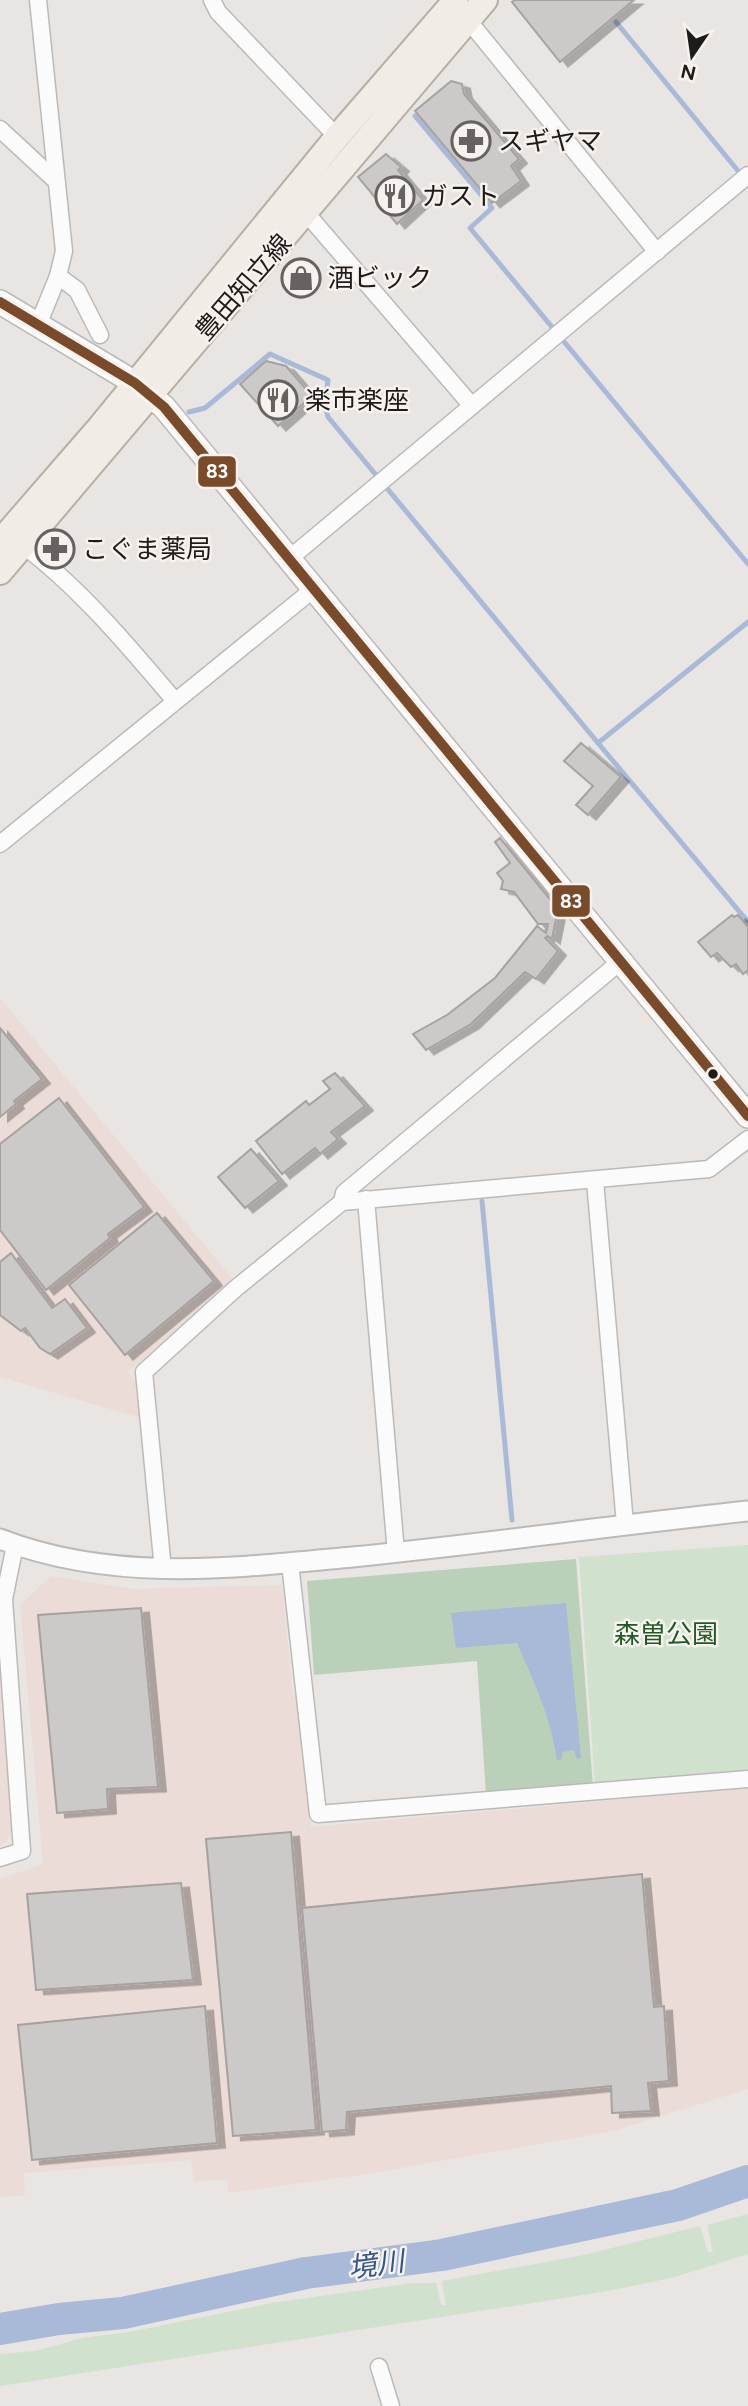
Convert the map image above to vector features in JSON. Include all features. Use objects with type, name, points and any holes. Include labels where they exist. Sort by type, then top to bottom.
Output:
[{"type":"main road","name":"豊田知立線","points":[[0,572],[12,544],[142,389],[337,137],[457,6],[485,0]]},
{"type":"main road","name":"豊田知立線","points":[[142,389],[307,214],[457,6]]},
{"type":"main road","points":[[0,302],[142,389],[164,407],[748,1116]]},
{"type":"street","points":[[37,325],[58,276],[64,251],[38,0]]},
{"type":"street","points":[[212,0],[218,12],[337,137]]},
{"type":"street","points":[[457,6],[657,252]]},
{"type":"street","points":[[0,129],[56,181]]},
{"type":"street","points":[[289,558],[748,175]]},
{"type":"street","points":[[307,214],[471,406]]},
{"type":"street","points":[[58,276],[77,290],[100,335]]},
{"type":"street","points":[[12,544],[49,565],[176,701]]},
{"type":"street","points":[[0,844],[315,588]]},
{"type":"street","points":[[342,1202],[344,1193],[621,961]]},
{"type":"street","points":[[163,1570],[144,1372],[235,1289],[342,1202],[709,1169],[748,1139]]},
{"type":"street","points":[[595,1181],[625,1524]]},
{"type":"street","points":[[366,1199],[396,1553]]},
{"type":"street","points":[[0,1858],[22,1851],[4,1600],[8,1542],[114,1567],[163,1570],[290,1563],[396,1553],[748,1511]]},
{"type":"street","points":[[290,1563],[318,1814],[748,1779]]},
{"type":"street","points":[[379,2367],[391,2406]]},
{"type":"shaded area","points":[[0,998],[235,1282],[127,1372],[139,1385],[141,1418],[0,1377]]},
{"type":"shaded area","points":[[51,1576],[134,1589],[282,1585],[293,1695],[299,1695],[311,1827],[748,1788],[748,2089],[613,2131],[360,2175],[229,2193],[227,2180],[194,2181],[191,2160],[24,2173],[25,2195],[0,2197],[0,1879],[43,1864],[20,1605]]},
{"type":"shaded area","points":[[0,1677],[14,1824],[9,1838],[0,1846]]},
{"type":"green space","name":"森曽公園","points":[[748,1545],[748,1771],[595,1785],[579,1557]]},
{"type":"green space","points":[[576,1559],[593,1787],[486,1794],[477,1661],[314,1675],[307,1581]]},
{"type":"green space","points":[[748,2214],[748,2254],[675,2277],[608,2291],[0,2386],[0,2354],[36,2351],[82,2338],[129,2332],[272,2303],[413,2283],[436,2283],[441,2305],[446,2305],[442,2281],[584,2255],[700,2226],[708,2252],[713,2252],[707,2225]]},
{"type":"water","points":[[566,1603],[581,1758],[577,1759],[574,1750],[562,1752],[562,1759],[557,1760],[546,1715],[517,1643],[456,1648],[451,1613]]},
{"type":"building","points":[[634,0],[560,62],[512,2]]},
{"type":"building","points":[[451,81],[462,84],[464,94],[519,159],[511,166],[521,181],[492,203],[415,111]]},
{"type":"building","points":[[386,154],[401,167],[398,170],[423,200],[397,224],[358,177]]},
{"type":"building","points":[[266,361],[286,366],[312,396],[278,426],[240,384]]},
{"type":"building","points":[[581,743],[621,777],[588,815],[576,805],[593,786],[564,761]]},
{"type":"building","points":[[500,838],[558,909],[552,939],[548,936],[545,938],[558,951],[536,979],[525,972],[471,1024],[426,1050],[413,1034],[447,1015],[495,978],[537,926],[546,933],[548,924],[538,924],[514,892],[501,889],[503,881],[497,873],[510,863],[495,842]]},
{"type":"building","points":[[732,915],[738,915],[748,927],[748,970],[743,974],[736,964],[731,967],[717,953],[711,957],[698,942]]},
{"type":"building","points":[[0,1028],[42,1079],[14,1101],[16,1104],[0,1117]]},
{"type":"building","points":[[335,1073],[365,1106],[331,1132],[338,1139],[320,1154],[315,1148],[282,1174],[256,1141],[306,1101],[309,1105],[330,1089],[323,1081]]},
{"type":"building","points":[[59,1098],[144,1207],[108,1234],[110,1238],[46,1290],[0,1230],[0,1144]]},
{"type":"building","points":[[251,1149],[279,1181],[245,1208],[218,1177]]},
{"type":"building","points":[[157,1213],[214,1281],[125,1355],[69,1285]]},
{"type":"building","points":[[11,1253],[52,1308],[65,1299],[87,1328],[50,1354],[40,1348],[25,1328],[21,1331],[0,1315],[0,1262]]},
{"type":"building","points":[[141,1608],[158,1787],[107,1789],[108,1809],[57,1813],[38,1615]]},
{"type":"building","points":[[291,1832],[316,2130],[233,2136],[206,1839]]},
{"type":"building","points":[[642,1874],[654,2007],[664,2006],[669,2081],[648,2083],[651,2111],[612,2113],[611,2086],[347,2112],[346,2130],[322,2132],[302,1908]]},
{"type":"building","points":[[181,1883],[193,1980],[36,1990],[27,1894]]},
{"type":"building","points":[[205,2006],[217,2143],[32,2160],[18,2025]]},
{"type":"waterway","points":[[616,22],[743,177]]},
{"type":"waterway","points":[[415,116],[492,208],[470,228],[748,564]]},
{"type":"waterway","points":[[189,412],[205,408],[270,354],[328,380],[325,405],[328,417],[598,743],[748,622]]},
{"type":"waterway","points":[[598,743],[748,922]]},
{"type":"waterway","points":[[482,1201],[512,1520]]},
{"type":"waterway","name":"境川","points":[[0,2329],[59,2319],[123,2313],[306,2273],[442,2255],[678,2205],[748,2181]]},
{"type":"transit line","name":"83","points":[[0,302],[135,383],[164,407],[748,1116]]},
{"type":"place","name":"スギヤマ","points":[[471,141]]},
{"type":"place","name":"ガスト","points":[[395,196]]},
{"type":"place","name":"酒ビック","points":[[301,278]]},
{"type":"place","name":"楽市楽座","points":[[278,400]]},
{"type":"place","name":"こぐま薬局","points":[[55,549]]}]
